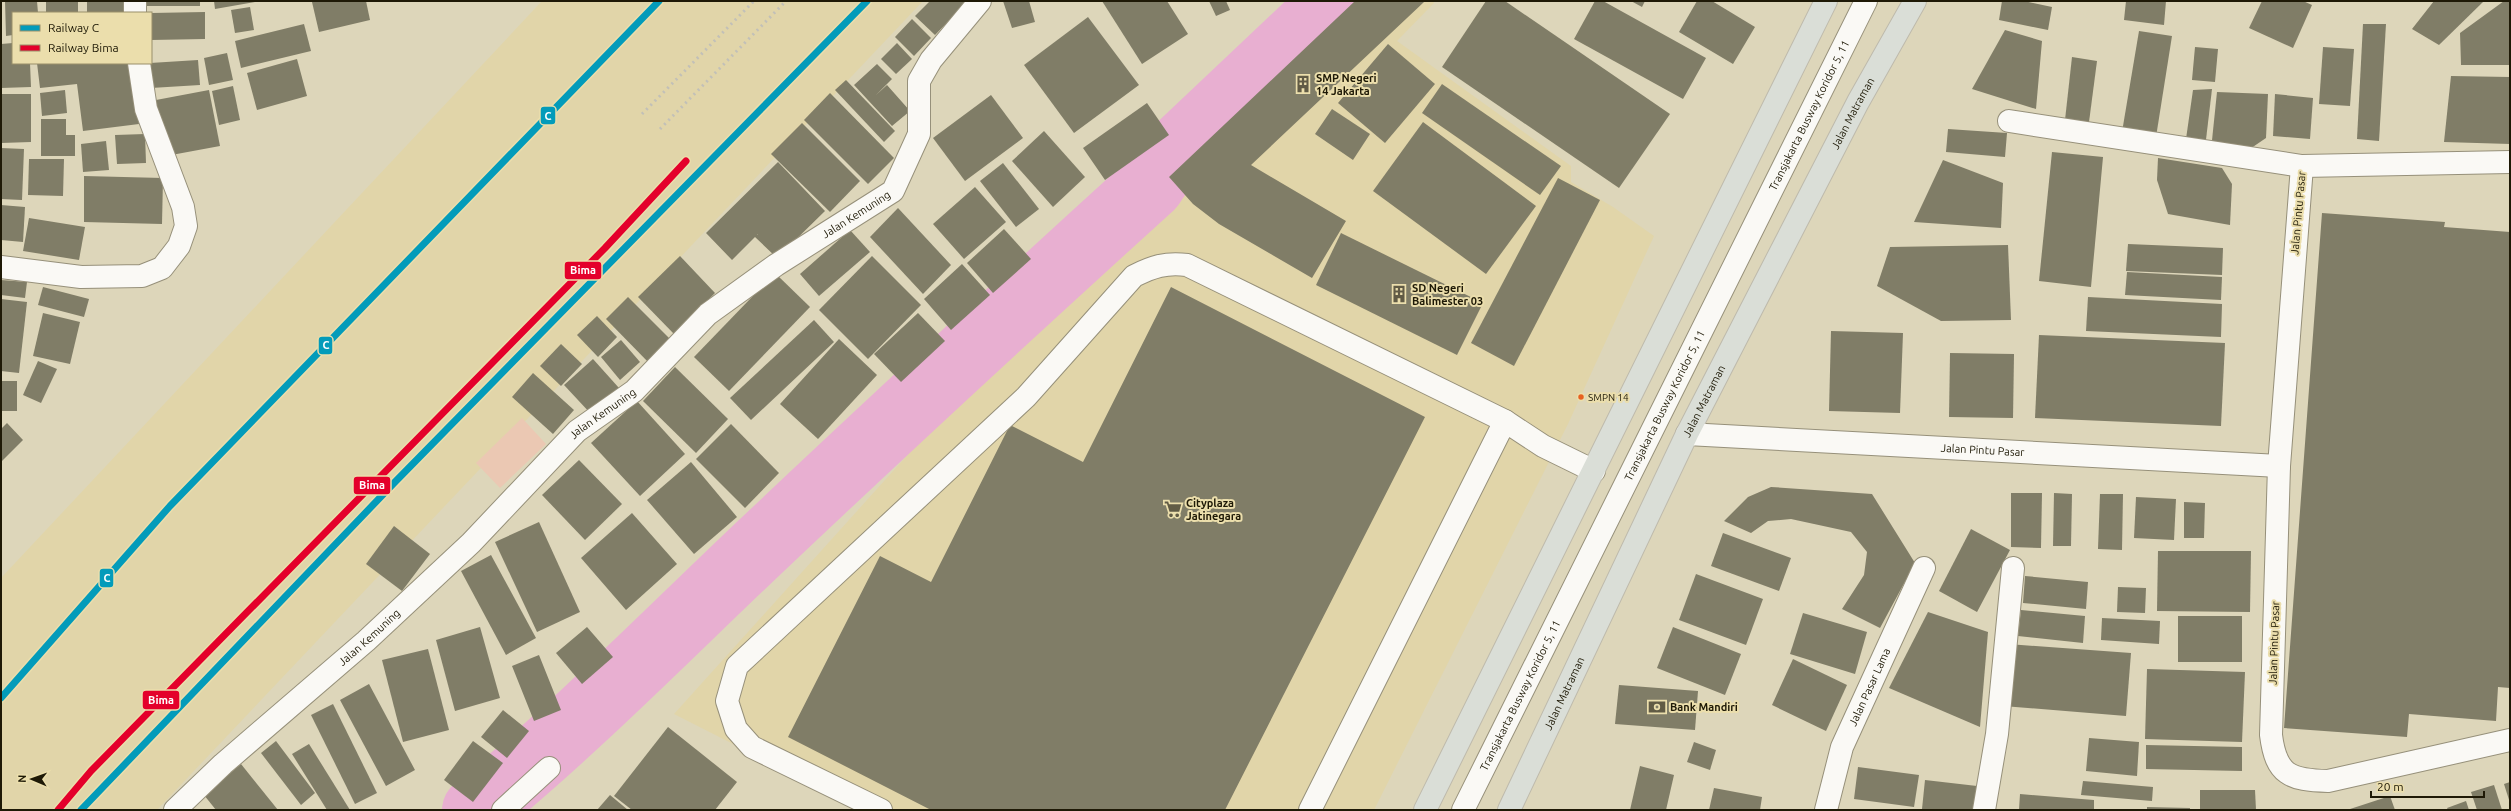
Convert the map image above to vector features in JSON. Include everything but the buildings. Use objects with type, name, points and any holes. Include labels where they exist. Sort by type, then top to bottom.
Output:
[{"type":"main road","points":[[1425,810],[1826,1]]},
{"type":"main road","name":"Jalan Matraman","points":[[1509,810],[1687,434],[1858,102],[1915,1]]},
{"type":"street","points":[[135,1],[135,12]]},
{"type":"street","name":"Jalan Kemuning","points":[[175,810],[223,764],[366,641],[471,543],[577,431],[634,391],[708,314],[776,265],[893,191],[919,134],[919,82],[931,60],[980,1]]},
{"type":"street","name":"Transjakarta Busway Koridor 5, 11","points":[[1463,810],[1866,1]]},
{"type":"street","points":[[1,267],[81,277],[142,276],[162,268],[179,246],[186,226],[183,207],[146,109],[139,64]]},
{"type":"street","points":[[2009,121],[2302,166]]},
{"type":"street","name":"Jalan Pintu Pasar","points":[[2510,162],[2302,166],[2279,466],[2271,735],[2274,755],[2278,764],[2287,773],[2304,780],[2328,781],[2510,740]]},
{"type":"street","points":[[880,810],[752,746],[736,729],[727,701],[736,666],[1026,397],[1134,276],[1155,265],[1172,263],[1187,265],[1505,422],[1543,446],[1594,471]]},
{"type":"street","points":[[1310,810],[1505,422]]},
{"type":"street","name":"Jalan Pintu Pasar","points":[[1687,434],[2279,466]]},
{"type":"street","name":"Jalan Pasar Lama","points":[[1826,810],[1842,747],[1924,568]]},
{"type":"street","points":[[1984,810],[1997,734],[2013,568]]},
{"type":"street","points":[[503,810],[549,768]]},
{"type":"shaded area","points":[[542,1],[923,1],[157,810],[1,810],[1,578]]},
{"type":"shaded area","points":[[1345,1],[1433,1],[1434,3],[1397,41],[1571,166],[1571,182],[1613,207],[1654,236],[1568,424],[1374,810],[863,810],[674,714],[1151,185]]},
{"type":"shaded area","points":[[522,418],[546,444],[500,488],[476,463]]},
{"type":"waterway","points":[[476,810],[550,747],[858,455],[1151,185],[1169,158],[1335,1]]},
{"type":"railway","points":[[642,114],[754,1]]},
{"type":"railway","points":[[660,129],[786,1]]},
{"type":"rail line","name":"C","points":[[1,698],[170,506],[659,1]]},
{"type":"rail line","name":"C","points":[[81,810],[394,483],[867,1]]},
{"type":"rail line","name":"Bima","points":[[58,810],[91,771],[605,248],[686,161]]},
{"type":"place","name":"SMP Negeri 14 Jakarta","points":[[1303,84]]},
{"type":"place","name":"SD Negeri Balimester 03","points":[[1399,294]]},
{"type":"place","name":"SMPN 14","points":[[1581,397]]},
{"type":"place","name":"Cityplaza Jatinegara","points":[[1173,509]]},
{"type":"place","name":"Bank Mandiri","points":[[1657,707]]}]
